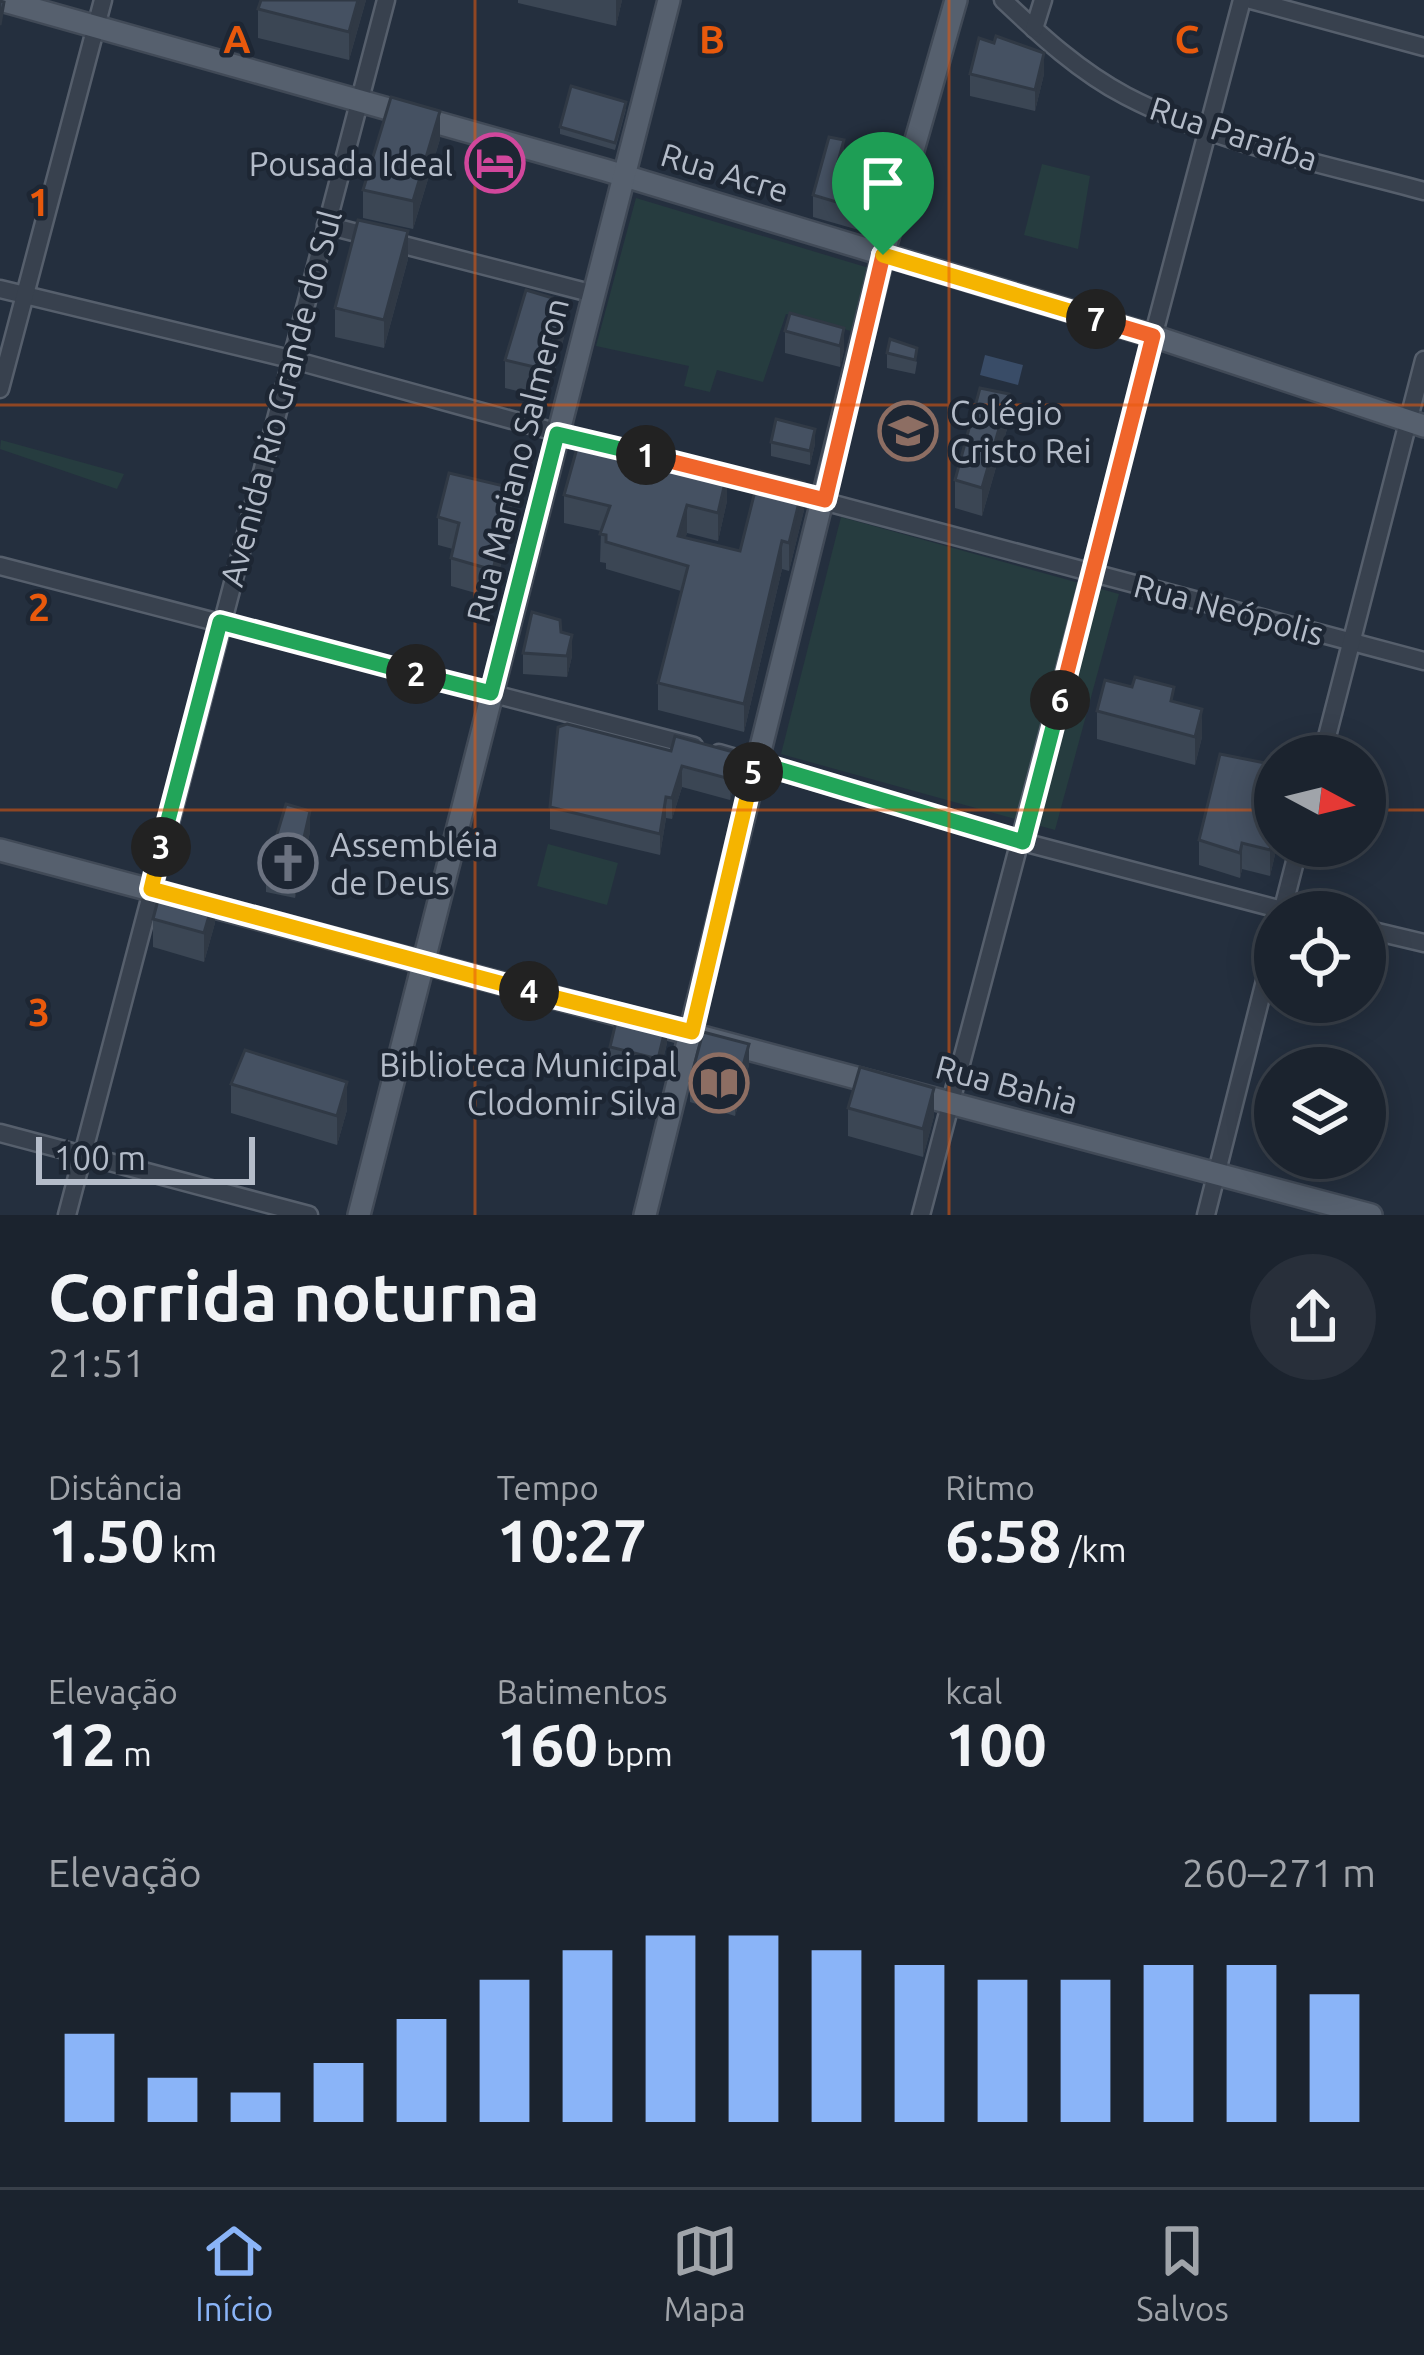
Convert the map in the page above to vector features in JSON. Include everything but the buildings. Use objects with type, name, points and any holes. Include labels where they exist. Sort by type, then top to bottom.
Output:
[{"type":"main road","name":"Rua Acre","points":[[1,0],[623,175],[1153,336],[1416,424]]},
{"type":"main road","name":"Rua Mariano Salmeron","points":[[359,1215],[669,0]]},
{"type":"main road","points":[[645,1215],[883,255],[956,0]]},
{"type":"main road","name":"Rua Bahia","points":[[0,850],[1371,1215]]},
{"type":"street","points":[[0,389],[103,0]]},
{"type":"street","name":"Avenida Rio Grande do Sul","points":[[67,1215],[386,0]]},
{"type":"street","name":"Rua Paraíba","points":[[1004,0],[1034,29],[1126,96],[1205,131],[1424,191]]},
{"type":"street","points":[[1034,29],[1043,0]]},
{"type":"street","points":[[921,1215],[1023,842],[1205,131],[1246,0],[1424,47]]},
{"type":"street","points":[[326,225],[594,294]]},
{"type":"street","points":[[0,289],[290,359],[621,449]]},
{"type":"street","points":[[1328,735],[1416,424],[1424,360]]},
{"type":"street","name":"Rua Neópolis","points":[[689,466],[1424,661]]},
{"type":"street","points":[[0,566],[755,762],[1023,842],[1254,903]]},
{"type":"street","points":[[1386,934],[1424,943]]},
{"type":"street","points":[[1206,1215],[1254,1023]]},
{"type":"street","points":[[0,1132],[309,1215]]},
{"type":"green space","points":[[1042,164],[1090,176],[1078,249],[1024,235]]},
{"type":"green space","points":[[636,198],[869,268],[851,331],[786,314],[763,382],[717,370],[710,392],[684,386],[689,366],[596,346]]},
{"type":"green space","points":[[1,440],[124,474],[117,489],[0,449]]},
{"type":"green space","points":[[841,517],[1119,594],[1055,830],[781,754]]},
{"type":"green space","points":[[548,844],[618,863],[607,905],[537,886]]},
{"type":"water","points":[[985,355],[1023,365],[1018,385],[980,375]]},
{"type":"place","name":"Pousada Ideal","points":[[495,163]]},
{"type":"place","name":"Colégio Cristo Rei","points":[[908,431]]},
{"type":"place","name":"Assembléia de Deus","points":[[288,863]]},
{"type":"place","name":"Biblioteca Municipal Clodomir Silva","points":[[719,1083]]},
{"type":"route","points":[[883,255],[1153,336],[1023,842],[755,762],[692,1032],[151,889],[220,622],[491,693],[557,434],[825,500],[883,255]]}]
